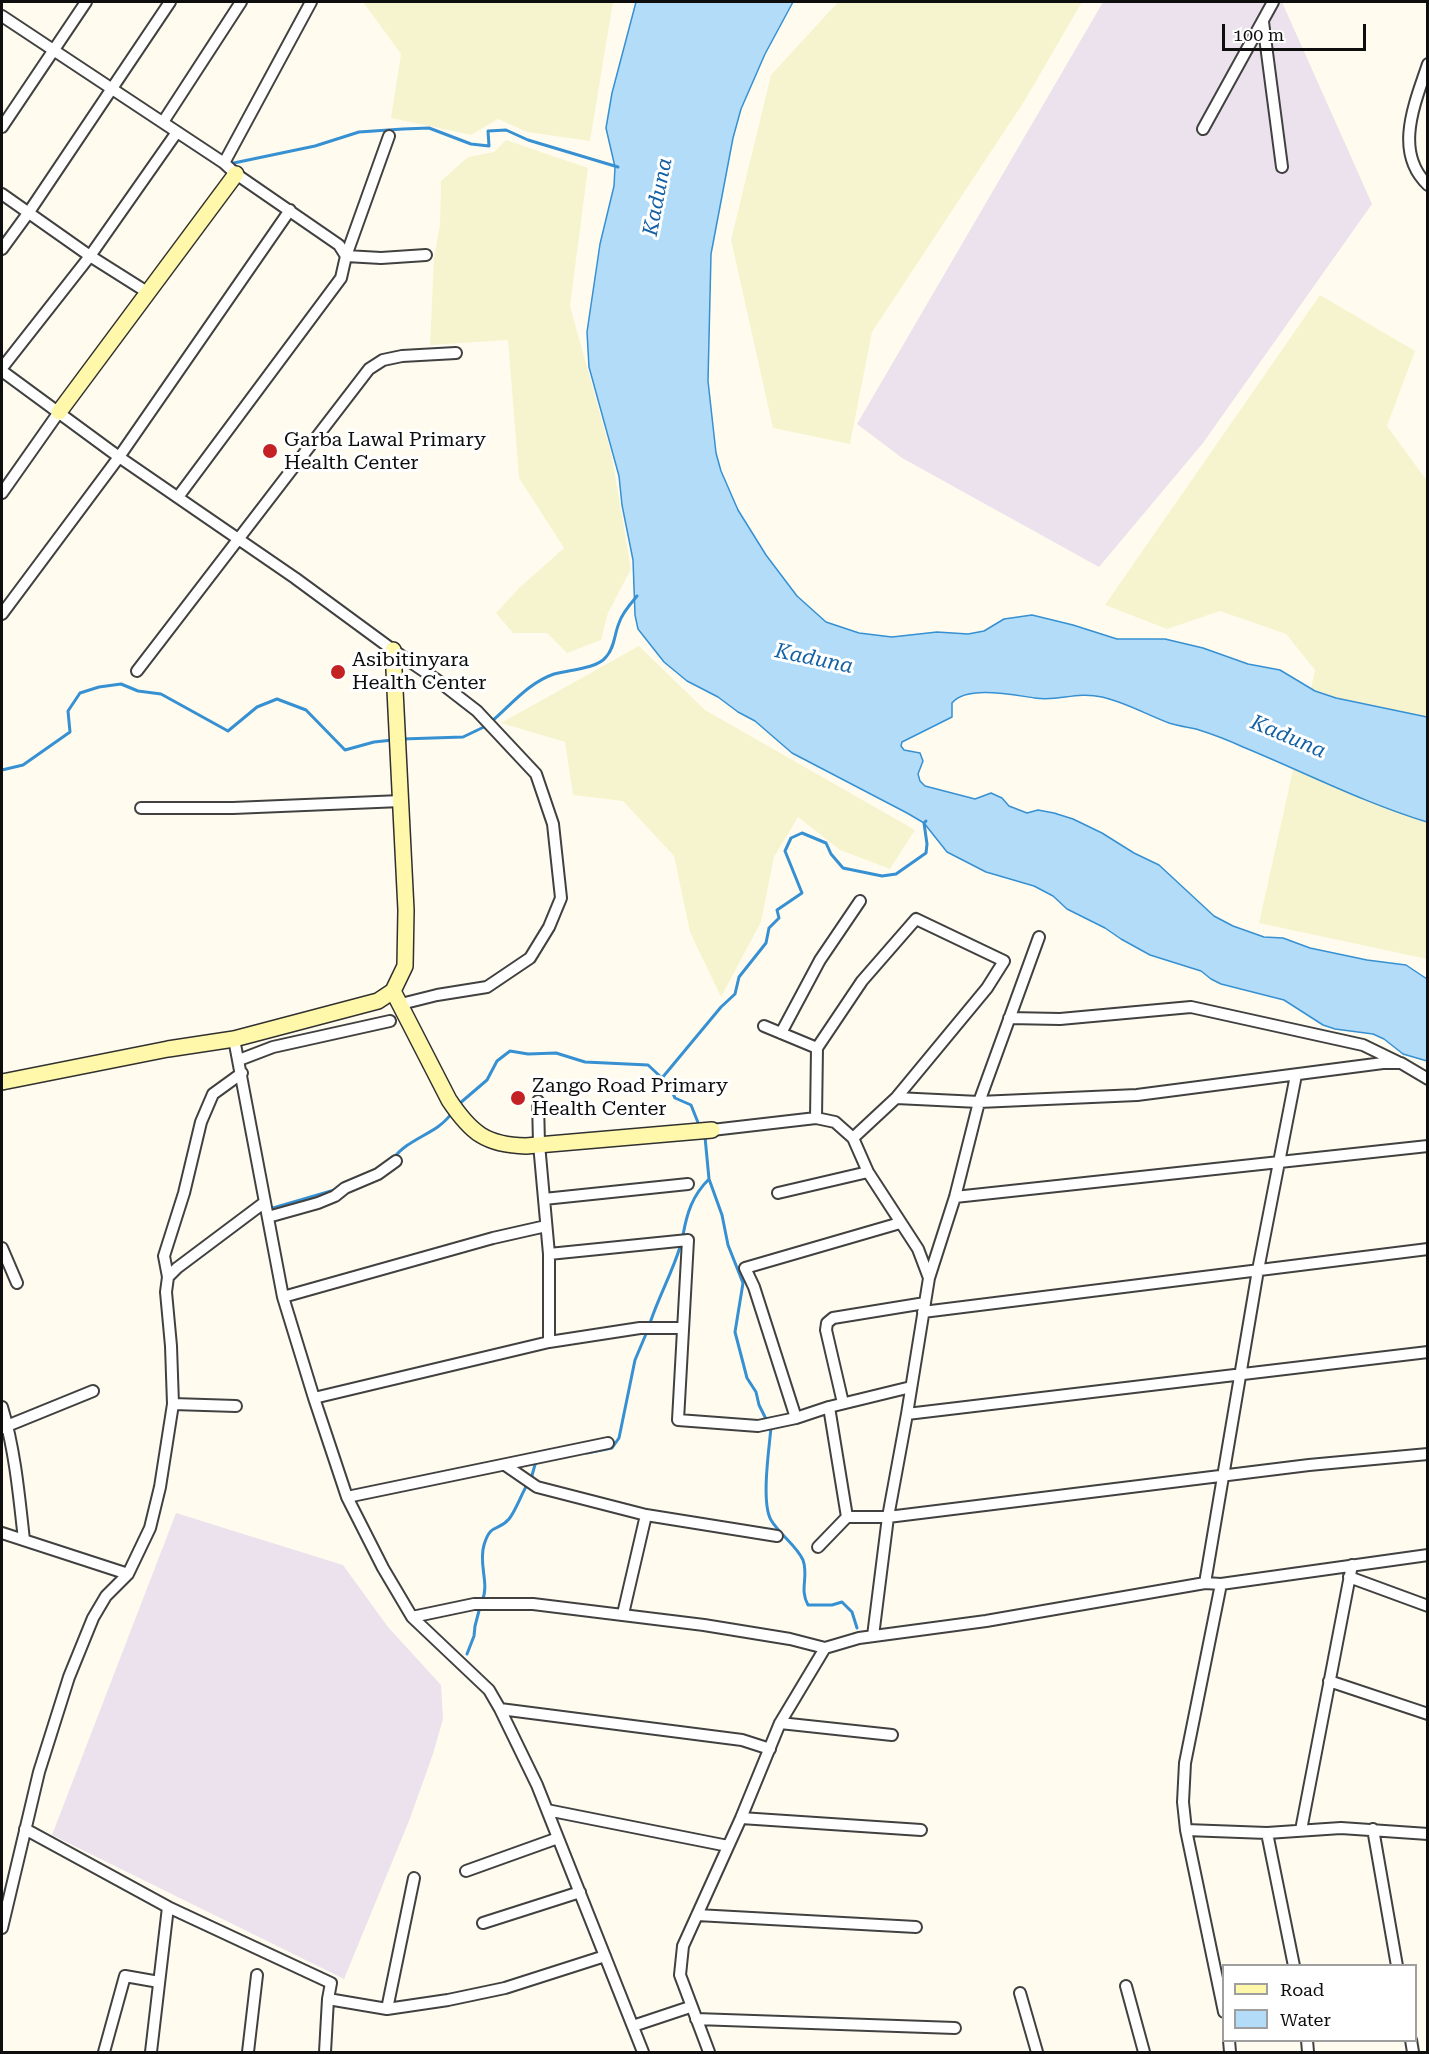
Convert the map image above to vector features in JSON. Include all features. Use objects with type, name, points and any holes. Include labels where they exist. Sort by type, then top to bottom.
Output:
[{"type":"street","points":[[2,127],[86,2]]},
{"type":"street","points":[[2,249],[170,2]]},
{"type":"street","points":[[163,122],[241,2]]},
{"type":"street","points":[[224,163],[311,2]]},
{"type":"street","points":[[1203,129],[1273,2]]},
{"type":"street","points":[[2,16],[224,163],[236,174],[339,244],[346,256]]},
{"type":"street","points":[[1263,22],[1282,166]]},
{"type":"street","points":[[1428,64],[1407,136],[1411,158],[1418,176],[1428,185]]},
{"type":"street","points":[[2,1082],[234,1039],[378,1000],[437,995],[487,987],[530,958],[549,927],[561,898],[553,824],[536,774],[477,711],[437,680],[393,651],[347,614],[119,457],[2,370],[90,255],[177,132]]},
{"type":"street","points":[[178,497],[340,278],[389,136]]},
{"type":"street","points":[[2,493],[147,292],[236,174]]},
{"type":"street","points":[[2,194],[147,292]]},
{"type":"street","points":[[2,614],[119,457],[290,210]]},
{"type":"street","points":[[346,256],[381,258],[426,255]]},
{"type":"street","points":[[137,672],[369,369],[383,360],[393,358],[456,353]]},
{"type":"street","points":[[393,651],[406,910],[405,966],[397,998],[454,1106],[485,1140],[508,1145],[712,1130],[816,1118],[835,1122],[853,1138],[868,1172],[918,1249],[928,1278]]},
{"type":"street","points":[[141,808],[233,808],[401,801]]},
{"type":"street","points":[[780,1033],[820,960],[860,901]]},
{"type":"street","points":[[816,1118],[817,1048],[862,981],[916,919],[1004,961],[987,988],[896,1098],[853,1138]]},
{"type":"street","points":[[873,1636],[888,1517],[928,1278],[955,1197],[979,1102],[1039,937]]},
{"type":"street","points":[[1008,1018],[1060,1019],[1191,1007],[1363,1045],[1428,1079]]},
{"type":"street","points":[[239,1060],[273,1047],[390,1021]]},
{"type":"street","points":[[764,1026],[817,1048]]},
{"type":"street","points":[[234,1039],[283,1297],[347,1497],[382,1568],[412,1617],[489,1690],[500,1709],[547,1810],[643,2052]]},
{"type":"street","points":[[896,1098],[979,1102],[1137,1095],[1383,1063],[1401,1063]]},
{"type":"street","points":[[2,1928],[39,1772],[69,1677],[93,1618],[106,1596],[128,1574],[150,1528],[160,1487],[173,1404],[166,1292],[168,1277],[165,1256],[184,1193],[201,1122],[213,1094],[242,1073]]},
{"type":"street","points":[[1205,1583],[1258,1270],[1296,1075]]},
{"type":"street","points":[[538,1101],[539,1144],[549,1254],[549,1342]]},
{"type":"street","points":[[955,1197],[1428,1146]]},
{"type":"street","points":[[268,1217],[335,1196],[345,1188],[378,1174],[396,1161]]},
{"type":"street","points":[[778,1193],[868,1172]]},
{"type":"street","points":[[544,1199],[688,1184]]},
{"type":"street","points":[[168,1277],[265,1202]]},
{"type":"street","points":[[796,1418],[754,1287],[745,1268],[900,1223]]},
{"type":"street","points":[[283,1297],[482,1241],[546,1226]]},
{"type":"street","points":[[549,1254],[688,1240],[678,1420],[758,1426],[911,1387]]},
{"type":"street","points":[[2,1248],[16,1283]]},
{"type":"street","points":[[843,1403],[826,1330],[826,1323],[833,1318],[1428,1249]]},
{"type":"street","points":[[314,1398],[549,1342],[640,1328],[683,1328]]},
{"type":"street","points":[[907,1414],[1428,1352]]},
{"type":"street","points":[[5,1427],[93,1391]]},
{"type":"street","points":[[173,1404],[236,1407]]},
{"type":"street","points":[[2,1407],[15,1464],[24,1540]]},
{"type":"street","points":[[829,1407],[847,1517]]},
{"type":"street","points":[[347,1497],[608,1443]]},
{"type":"street","points":[[818,1547],[847,1517],[888,1517],[1223,1475],[1428,1454]]},
{"type":"street","points":[[505,1465],[537,1486],[646,1515],[777,1536]]},
{"type":"street","points":[[623,1614],[646,1515]]},
{"type":"street","points":[[2,1533],[128,1574]]},
{"type":"street","points":[[412,1617],[474,1604],[533,1604],[623,1614],[790,1639],[825,1648],[873,1636],[986,1621],[1205,1583],[1221,1584],[1428,1555]]},
{"type":"street","points":[[1301,1830],[1352,1565]]},
{"type":"street","points":[[1349,1577],[1428,1606]]},
{"type":"street","points":[[1221,1584],[1185,1763],[1183,1802],[1186,1830],[1222,2002]]},
{"type":"street","points":[[709,2052],[690,2007],[680,1975],[683,1946],[741,1818],[780,1723],[825,1648]]},
{"type":"street","points":[[1329,1681],[1428,1714]]},
{"type":"street","points":[[500,1709],[742,1740],[770,1749]]},
{"type":"street","points":[[780,1723],[892,1735]]},
{"type":"street","points":[[547,1810],[728,1846]]},
{"type":"street","points":[[741,1818],[921,1830]]},
{"type":"street","points":[[1186,1830],[1267,1833],[1341,1828],[1428,1833]]},
{"type":"street","points":[[25,1829],[168,1907],[332,1983],[328,2000],[325,2052]]},
{"type":"street","points":[[1373,1829],[1397,1964]]},
{"type":"street","points":[[1267,1833],[1294,1964]]},
{"type":"street","points":[[466,1871],[558,1838]]},
{"type":"street","points":[[387,2008],[414,1878]]},
{"type":"street","points":[[483,1923],[580,1892]]},
{"type":"street","points":[[151,2052],[168,1907]]},
{"type":"street","points":[[696,1915],[916,1927]]},
{"type":"street","points":[[328,2000],[387,2008],[448,2000],[505,1988],[605,1956]]},
{"type":"street","points":[[104,2052],[125,1976],[159,1982]]},
{"type":"street","points":[[248,2052],[256,1976]]},
{"type":"street","points":[[1126,1986],[1144,2052]]},
{"type":"street","points":[[1020,1993],[1038,2052]]},
{"type":"street","points":[[633,2026],[690,2007]]},
{"type":"street","points":[[696,2019],[955,2028]]},
{"type":"shaded area","points":[[363,2],[613,2],[590,141],[527,132],[498,119],[471,135],[391,118],[401,54]]},
{"type":"shaded area","points":[[838,2],[1082,2],[1025,100],[872,332],[850,444],[773,428],[731,240],[771,75]]},
{"type":"shaded area","points":[[1103,2],[1282,2],[1372,204],[1203,443],[1099,567],[902,458],[857,424]]},
{"type":"shaded area","points":[[506,140],[588,168],[570,306],[612,457],[631,569],[608,613],[601,640],[567,653],[547,633],[513,633],[496,613],[519,588],[564,548],[519,478],[508,340],[430,345],[434,258],[440,224],[441,181],[468,157],[494,152]]},
{"type":"shaded area","points":[[1320,295],[1415,351],[1387,426],[1427,481],[1427,959],[1259,923],[1315,670],[1286,634],[1220,611],[1167,629],[1105,605]]},
{"type":"shaded area","points":[[639,646],[705,710],[915,830],[890,869],[840,850],[798,817],[774,857],[761,922],[721,997],[690,932],[674,856],[623,801],[573,795],[565,742],[501,723]]},
{"type":"shaded area","points":[[176,1513],[343,1565],[388,1627],[441,1685],[443,1719],[433,1754],[409,1821],[344,1979],[52,1835]]},
{"type":"water","name":"Kaduna","points":[[636,2],[793,2],[765,54],[741,109],[733,138],[711,254],[708,381],[716,453],[721,471],[738,510],[766,555],[797,596],[826,622],[859,633],[892,637],[937,632],[968,634],[984,631],[1004,619],[1032,615],[1117,639],[1165,639],[1203,648],[1248,664],[1280,670],[1315,691],[1336,698],[1427,717],[1427,822],[1357,797],[1220,737],[1169,723],[1119,702],[1092,695],[1044,699],[979,693],[959,697],[952,703],[952,717],[902,742],[901,746],[904,750],[920,753],[923,761],[918,774],[920,781],[925,786],[975,799],[991,793],[1002,798],[1009,806],[1027,813],[1038,810],[1073,819],[1159,865],[1214,916],[1233,926],[1264,937],[1283,938],[1310,948],[1367,960],[1406,965],[1427,979],[1427,1061],[1403,1054],[1384,1039],[1373,1034],[1335,1029],[1323,1025],[1284,1000],[1221,984],[1201,971],[1150,955],[1105,928],[1067,909],[1053,896],[1034,886],[986,872],[947,852],[924,823],[792,753],[755,721],[718,697],[687,681],[664,662],[638,629],[635,615],[633,560],[622,505],[619,476],[589,367],[587,332],[600,244],[614,186],[615,167],[606,128],[612,93]]},
{"type":"waterway","points":[[229,164],[315,146],[359,132],[429,128],[471,144],[489,146],[488,131],[506,130],[528,140],[618,167]]},
{"type":"waterway","points":[[491,722],[528,689],[545,678],[589,667],[602,661],[611,649],[622,616],[637,596]]},
{"type":"waterway","points":[[2,770],[23,765],[70,732],[68,711],[80,693],[121,684],[138,691],[161,694],[228,731],[257,707],[277,699],[306,710],[345,750],[374,742],[393,740]]},
{"type":"waterway","points":[[402,739],[463,737],[486,726]]},
{"type":"waterway","points":[[699,1125],[691,1105],[675,1098],[669,1085],[662,1078],[721,1007],[735,994],[739,977],[766,943],[769,928],[779,918],[777,910],[802,893],[785,851],[791,838],[802,833],[826,843],[831,854],[843,868],[882,876],[896,874],[926,853],[924,823],[926,821]]},
{"type":"waterway","points":[[459,1104],[487,1080],[497,1061],[510,1051],[528,1054],[556,1053],[585,1062],[648,1065],[662,1078]]},
{"type":"waterway","points":[[393,1159],[406,1146],[438,1127],[451,1114]]},
{"type":"waterway","points":[[705,1137],[709,1179],[722,1215],[728,1245],[743,1283],[735,1332],[747,1378],[756,1392],[759,1405],[767,1421]]},
{"type":"waterway","points":[[683,1235],[691,1205],[709,1179]]},
{"type":"waterway","points":[[273,1208],[338,1189]]},
{"type":"waterway","points":[[650,1323],[680,1247]]},
{"type":"waterway","points":[[587,1453],[612,1448],[619,1438],[635,1360],[646,1334]]},
{"type":"waterway","points":[[771,1428],[766,1489],[766,1501],[771,1520],[803,1560],[805,1566],[804,1594],[808,1605],[832,1605],[842,1602],[852,1612],[857,1628]]},
{"type":"waterway","points":[[531,1479],[536,1461]]},
{"type":"waterway","points":[[482,1601],[485,1588],[482,1559],[484,1545],[489,1533],[509,1519],[527,1485]]},
{"type":"waterway","points":[[467,1654],[474,1636],[480,1607]]},
{"type":"place","name":"Garba Lawal Primary Health Center","points":[[270,451]]},
{"type":"place","name":"Asibitinyara Health Center","points":[[338,672]]},
{"type":"place","name":"Zango Road Primary Health Center","points":[[518,1098]]}]
